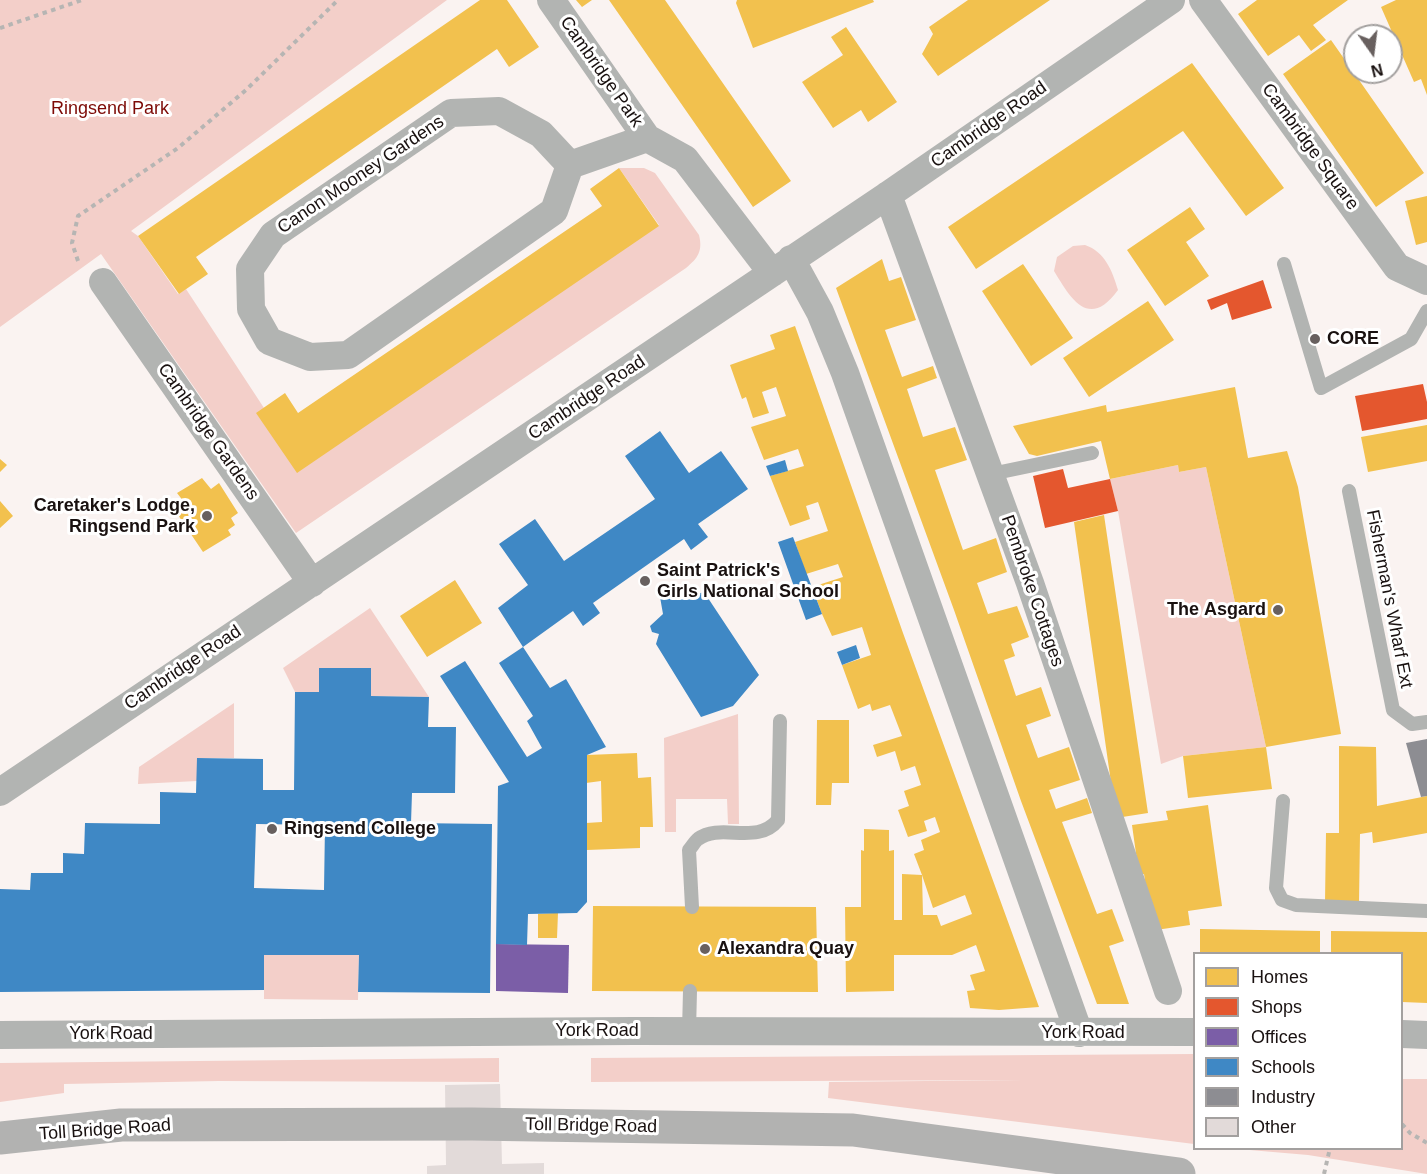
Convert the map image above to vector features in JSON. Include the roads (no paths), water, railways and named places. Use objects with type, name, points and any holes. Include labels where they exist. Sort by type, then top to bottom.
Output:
[{"type":"main road","name":"Toll Bridge Road","points":[[0,1138],[121,1125],[472,1124],[853,1130],[1179,1174]]},
{"type":"street","name":"Cambridge Park","points":[[551,0],[646,138],[685,159],[781,266]]},
{"type":"street","name":"Cambridge Road","points":[[0,792],[888,195],[1172,0]]},
{"type":"street","name":"Cambridge Square","points":[[1203,0],[1396,267],[1427,282]]},
{"type":"street","name":"Canon Mooney Gardens","points":[[499,111],[541,134],[570,165],[554,211],[348,355],[310,357],[269,342],[251,309],[250,269],[273,235],[452,113],[499,111]]},
{"type":"street","points":[[570,165],[646,138]]},
{"type":"street","name":"Pembroke Cottages","points":[[888,195],[1030,583],[1168,991]]},
{"type":"street","points":[[781,266],[820,312],[845,373],[1077,1025]]},
{"type":"street","name":"Cambridge Gardens","points":[[103,282],[312,583]]},
{"type":"street","name":"York Road","points":[[0,1035],[689,1031],[1077,1025],[1193,1032]]},
{"type":"street","points":[[1403,1034],[1427,1035]]},
{"type":"lane","points":[[1284,264],[1321,388],[1411,339],[1427,311]]},
{"type":"lane","points":[[991,474],[1092,453]]},
{"type":"lane","name":"Fisherman's Wharf Ext","points":[[1349,491],[1393,710],[1412,724],[1427,722]]},
{"type":"lane","points":[[692,907],[689,850],[698,839],[711,834],[760,832],[771,828],[778,820],[780,721]]},
{"type":"lane","points":[[1283,801],[1276,888],[1282,900],[1296,905],[1427,911]]},
{"type":"lane","points":[[689,1031],[690,992]]},
{"type":"place","name":"CORE","points":[[1315,339]]},
{"type":"place","name":"Caretaker's Lodge, Ringsend Park","points":[[207,516]]},
{"type":"place","name":"Saint Patrick's Girls National School","points":[[645,581]]},
{"type":"place","name":"The Asgard","points":[[1278,610]]},
{"type":"place","name":"Ringsend College","points":[[272,829]]},
{"type":"place","name":"Alexandra Quay","points":[[705,949]]},
{"type":"park label","name":"Ringsend Park","points":[[110,109]]}]
